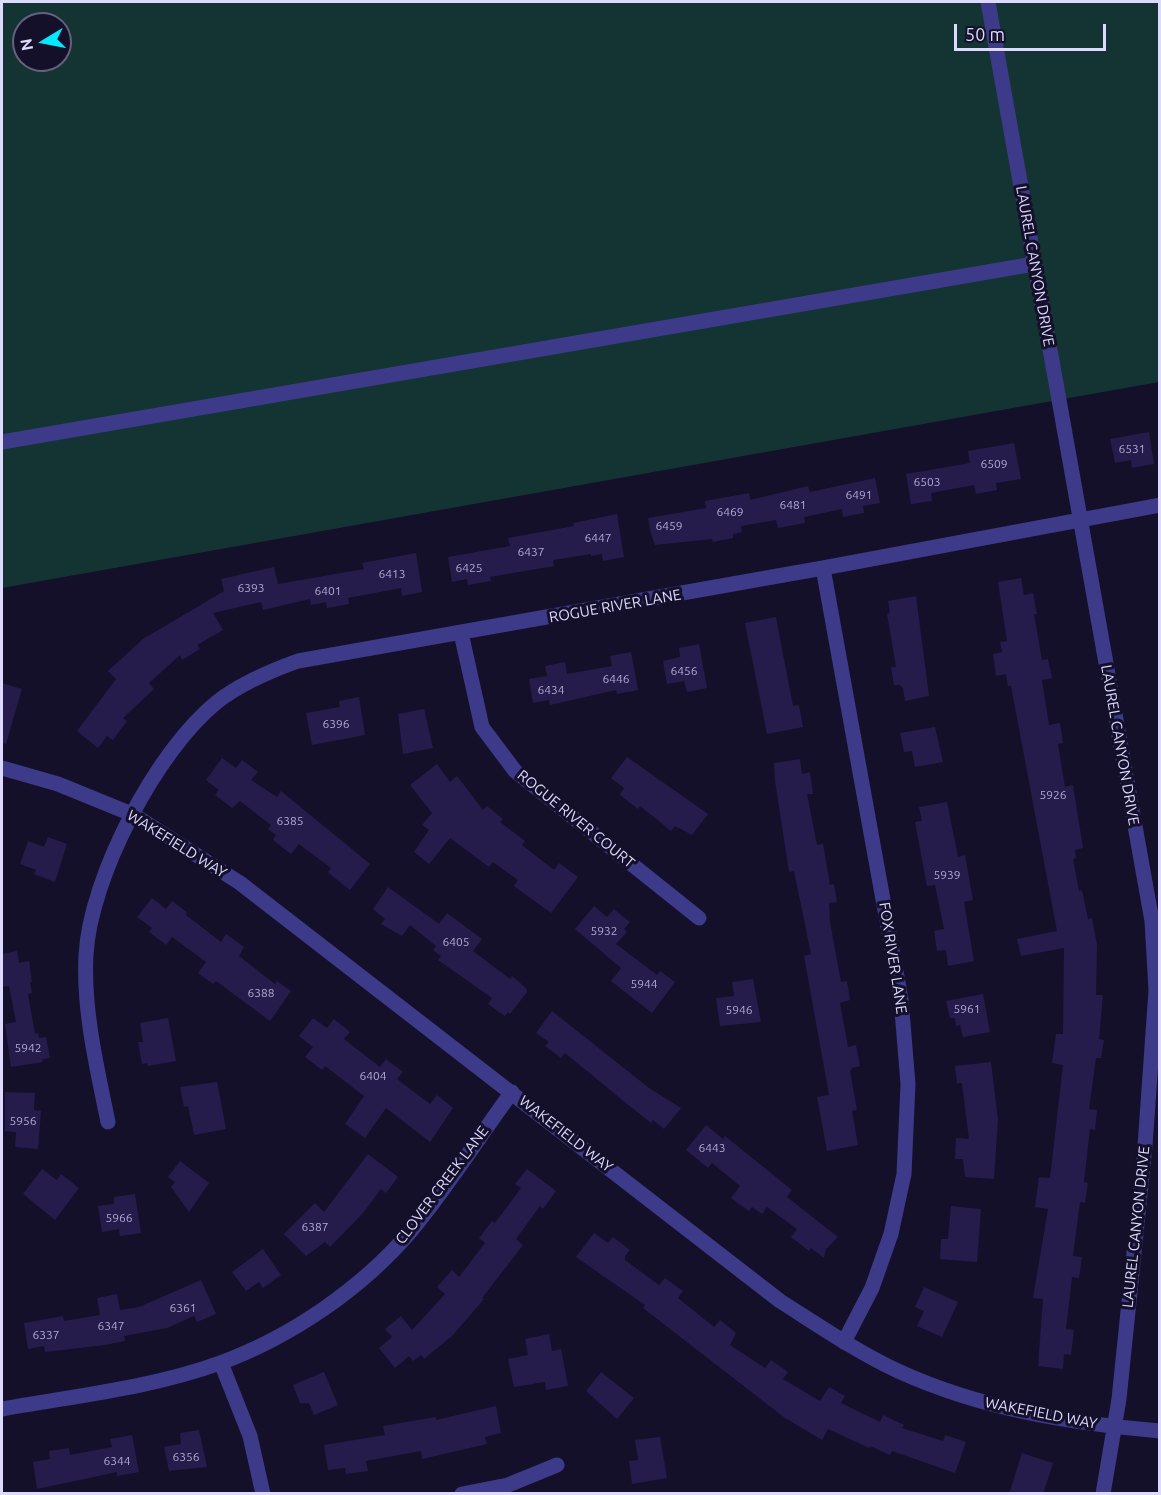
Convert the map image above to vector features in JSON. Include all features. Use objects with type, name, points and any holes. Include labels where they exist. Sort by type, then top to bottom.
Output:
[{"type":"street","name":"LAUREL CANYON DRIVE","points":[[987,2],[1152,921],[1156,990],[1145,1146],[1116,1427],[1102,1494]]},
{"type":"street","points":[[2,442],[1034,264]]},
{"type":"street","name":"ROGUE RIVER LANE","points":[[108,1122],[91,1033],[86,955],[99,885],[153,777],[192,725],[218,701],[260,675],[298,661],[823,568],[1160,505]]},
{"type":"street","name":"FOX RIVER LANE","points":[[823,568],[901,999],[908,1084],[904,1174],[891,1234],[872,1288],[844,1342]]},
{"type":"street","name":"ROGUE RIVER COURT","points":[[461,633],[482,727],[515,771],[699,918]]},
{"type":"street","name":"WAKEFIELD WAY","points":[[2,768],[58,784],[134,815],[240,883],[780,1301],[844,1342],[898,1371],[989,1405],[1116,1427],[1160,1431]]},
{"type":"street","name":"CLOVER CREEK LANE","points":[[2,1409],[172,1378],[221,1363],[295,1327],[359,1282],[410,1232],[512,1092]]},
{"type":"street","points":[[221,1363],[250,1436],[263,1494]]},
{"type":"street","points":[[462,1494],[508,1485],[557,1465]]},
{"type":"green space","points":[[2,2],[1159,2],[1159,382],[2,588]]},
{"type":"building","points":[[1149,432],[1154,464],[1132,468],[1131,460],[1115,463],[1110,439]]},
{"type":"building","points":[[1014,443],[1021,479],[996,483],[997,490],[976,494],[974,485],[931,493],[932,501],[911,504],[906,474],[970,463],[968,451]]},
{"type":"building","points":[[875,478],[880,503],[863,506],[864,513],[843,517],[842,509],[804,517],[805,523],[778,528],[776,520],[741,526],[742,532],[733,534],[733,538],[713,542],[712,539],[655,545],[651,534],[648,518],[706,508],[705,501],[749,493],[750,500],[808,486],[810,492]]},
{"type":"building","points":[[617,514],[624,557],[603,561],[602,554],[591,556],[591,554],[553,560],[554,566],[490,577],[491,581],[468,585],[467,579],[452,582],[448,557],[510,546],[508,538],[574,526],[573,523]]},
{"type":"building","points":[[416,553],[422,592],[402,596],[401,588],[348,598],[349,604],[327,608],[326,602],[311,605],[310,599],[263,610],[261,602],[213,613],[223,630],[197,645],[200,649],[182,660],[180,655],[149,683],[154,689],[123,718],[127,721],[113,740],[107,736],[98,748],[77,731],[116,679],[108,671],[143,639],[224,591],[221,579],[274,567],[278,584],[364,569],[362,563]]},
{"type":"building","points":[[1021,578],[1024,595],[1033,593],[1037,614],[1034,614],[1042,660],[1048,659],[1052,678],[1042,680],[1049,725],[1060,723],[1063,743],[1058,744],[1065,787],[1073,785],[1083,848],[1075,850],[1076,858],[1073,859],[1079,891],[1082,890],[1088,919],[1092,918],[1097,944],[1096,995],[1103,995],[1099,1039],[1104,1040],[1101,1058],[1096,1058],[1089,1109],[1097,1110],[1095,1130],[1090,1129],[1084,1182],[1088,1183],[1085,1203],[1080,1202],[1073,1256],[1082,1257],[1079,1278],[1072,1277],[1066,1329],[1074,1330],[1071,1355],[1064,1354],[1063,1369],[1038,1366],[1043,1299],[1033,1298],[1048,1209],[1035,1207],[1039,1177],[1050,1178],[1063,1065],[1052,1063],[1056,1034],[1063,1034],[1064,948],[1021,956],[1017,939],[1057,931],[1011,686],[1008,686],[1006,674],[996,676],[993,654],[1002,652],[1000,642],[1007,641],[998,582]]},
{"type":"building","points":[[916,596],[929,696],[905,701],[903,688],[900,685],[894,685],[891,667],[896,667],[887,614],[890,613],[888,601]]},
{"type":"building","points":[[776,617],[793,706],[799,705],[803,727],[767,734],[745,623]]},
{"type":"building","points":[[699,644],[707,688],[687,692],[684,681],[667,684],[663,661],[680,657],[679,648]]},
{"type":"building","points":[[631,652],[638,690],[617,694],[616,690],[550,705],[549,700],[533,703],[529,679],[547,676],[545,666],[565,662],[567,674],[612,666],[610,656]]},
{"type":"building","points":[[2,683],[22,689],[6,744],[2,743]]},
{"type":"building","points":[[359,697],[365,735],[312,745],[306,713],[340,707],[339,701]]},
{"type":"building","points":[[424,709],[433,748],[403,754],[398,714]]},
{"type":"building","points":[[935,727],[943,762],[915,767],[912,751],[904,752],[900,733]]},
{"type":"building","points":[[627,757],[708,814],[692,835],[675,826],[671,831],[640,806],[638,809],[620,795],[624,788],[611,778]]},
{"type":"building","points":[[222,758],[236,768],[242,760],[258,772],[251,780],[277,797],[281,791],[370,864],[350,890],[328,872],[331,868],[299,844],[291,854],[273,840],[276,835],[268,829],[271,825],[240,801],[232,808],[215,795],[219,790],[206,780]]},
{"type":"building","points":[[800,759],[802,774],[810,772],[813,794],[807,794],[817,845],[823,844],[830,885],[834,884],[837,902],[829,903],[830,922],[841,982],[847,981],[850,1000],[840,1003],[848,1047],[856,1045],[860,1066],[850,1071],[857,1110],[852,1111],[858,1145],[827,1151],[817,1097],[829,1095],[804,956],[811,954],[794,871],[789,872],[775,781],[774,763]]},
{"type":"building","points":[[437,764],[450,782],[457,776],[483,810],[487,806],[503,819],[500,822],[525,841],[522,845],[554,870],[559,863],[578,877],[551,913],[514,886],[518,880],[493,862],[489,867],[450,838],[429,864],[414,852],[429,830],[422,825],[432,813],[410,785]]},
{"type":"building","points":[[947,802],[958,857],[965,855],[973,900],[964,902],[974,961],[948,966],[946,950],[937,951],[934,931],[944,929],[935,885],[927,886],[915,822],[922,821],[919,807]]},
{"type":"building","points":[[48,837],[67,844],[55,882],[34,874],[36,870],[20,864],[28,841],[44,847]]},
{"type":"building","points":[[388,887],[439,924],[447,913],[482,939],[473,951],[510,979],[512,976],[526,988],[527,992],[510,1014],[508,1012],[505,1016],[488,1004],[492,998],[438,960],[441,956],[433,950],[436,946],[410,925],[402,936],[381,924],[385,919],[373,909]]},
{"type":"building","points":[[152,898],[166,909],[172,901],[221,942],[226,934],[244,947],[239,956],[275,984],[277,981],[291,991],[270,1021],[216,981],[213,984],[198,973],[206,962],[172,937],[166,945],[149,932],[152,928],[137,917]]},
{"type":"building","points":[[594,906],[607,917],[614,909],[630,922],[624,929],[627,932],[616,944],[657,975],[660,971],[675,982],[652,1013],[611,981],[621,968],[575,929]]},
{"type":"building","points":[[17,951],[19,963],[29,961],[32,993],[28,994],[35,1034],[38,1033],[39,1038],[46,1037],[50,1058],[42,1059],[43,1062],[11,1067],[5,1024],[16,1022],[9,986],[2,987],[2,954]]},
{"type":"building","points":[[753,979],[761,1022],[720,1026],[716,998],[734,996],[732,982]]},
{"type":"building","points":[[983,994],[990,1032],[963,1037],[960,1025],[956,1026],[955,1018],[950,1018],[946,1001]]},
{"type":"building","points":[[552,1011],[649,1088],[681,1108],[664,1129],[653,1120],[651,1123],[565,1053],[561,1058],[545,1046],[549,1042],[536,1033]]},
{"type":"building","points":[[168,1018],[176,1061],[148,1066],[147,1063],[142,1064],[138,1042],[143,1042],[140,1023]]},
{"type":"building","points":[[313,1018],[327,1028],[334,1019],[350,1032],[344,1039],[380,1067],[386,1059],[403,1072],[397,1079],[430,1104],[437,1095],[453,1108],[430,1142],[386,1108],[365,1138],[345,1124],[364,1096],[325,1066],[322,1070],[305,1057],[313,1047],[299,1036]]},
{"type":"building","points":[[991,1062],[998,1120],[994,1179],[965,1177],[963,1159],[955,1159],[956,1138],[969,1139],[962,1083],[957,1083],[955,1066]]},
{"type":"building","points":[[217,1082],[226,1129],[194,1135],[188,1106],[184,1107],[180,1087]]},
{"type":"building","points":[[5,1092],[35,1093],[34,1110],[41,1111],[38,1149],[15,1147],[16,1132],[5,1131]]},
{"type":"building","points":[[706,1125],[723,1139],[725,1136],[792,1190],[787,1197],[838,1237],[826,1249],[824,1258],[811,1248],[809,1251],[791,1237],[797,1229],[767,1207],[762,1214],[752,1207],[749,1211],[731,1198],[740,1186],[712,1163],[708,1168],[686,1150]]},
{"type":"building","points":[[368,1154],[398,1177],[386,1193],[381,1189],[363,1213],[330,1247],[325,1242],[306,1256],[284,1234],[315,1203],[324,1212]]},
{"type":"building","points":[[180,1161],[209,1183],[189,1212],[171,1187],[175,1182],[168,1177]]},
{"type":"building","points":[[42,1169],[57,1180],[61,1174],[79,1188],[55,1220],[23,1194]]},
{"type":"building","points":[[527,1169],[556,1191],[543,1209],[540,1206],[516,1239],[523,1245],[482,1298],[484,1299],[452,1336],[424,1359],[421,1355],[413,1361],[409,1356],[395,1368],[379,1348],[392,1337],[385,1329],[401,1316],[412,1330],[445,1294],[437,1287],[452,1270],[459,1277],[485,1243],[479,1238],[492,1221],[495,1223],[521,1188],[515,1184]]},
{"type":"building","points":[[135,1194],[141,1233],[120,1236],[119,1229],[102,1232],[98,1206],[114,1204],[114,1197]]},
{"type":"building","points":[[951,1206],[981,1209],[977,1262],[940,1259],[941,1239],[948,1239]]},
{"type":"building","points":[[594,1233],[608,1243],[613,1237],[630,1250],[625,1260],[659,1285],[665,1278],[683,1291],[678,1298],[714,1327],[720,1320],[736,1333],[730,1345],[765,1368],[771,1360],[788,1372],[783,1379],[820,1401],[829,1387],[845,1396],[841,1403],[880,1422],[883,1415],[904,1425],[902,1428],[943,1441],[945,1435],[966,1442],[955,1473],[892,1451],[890,1455],[870,1446],[869,1448],[828,1429],[822,1440],[785,1418],[643,1308],[645,1305],[576,1257]]},
{"type":"building","points":[[263,1249],[281,1275],[263,1288],[259,1282],[246,1291],[232,1272]]},
{"type":"building","points":[[201,1280],[216,1314],[197,1322],[194,1316],[167,1328],[124,1336],[125,1341],[105,1345],[45,1352],[44,1346],[28,1349],[24,1323],[63,1316],[64,1321],[100,1315],[97,1298],[117,1294],[120,1310],[139,1307]]},
{"type":"building","points":[[924,1287],[958,1302],[942,1337],[917,1326],[924,1311],[915,1307]]},
{"type":"building","points":[[549,1334],[552,1351],[561,1349],[568,1386],[546,1390],[545,1382],[514,1387],[508,1359],[528,1355],[525,1339]]},
{"type":"building","points":[[324,1372],[338,1405],[314,1415],[309,1403],[300,1403],[293,1385]]},
{"type":"building","points":[[601,1372],[634,1398],[617,1419],[586,1391]]},
{"type":"building","points":[[496,1406],[501,1433],[485,1437],[487,1444],[422,1459],[421,1451],[366,1461],[368,1471],[346,1474],[345,1468],[328,1470],[324,1445],[385,1435],[383,1426],[436,1417],[436,1420]]},
{"type":"building","points":[[199,1430],[207,1467],[169,1471],[164,1447],[181,1444],[180,1433]]},
{"type":"building","points":[[132,1435],[139,1472],[117,1476],[117,1472],[37,1489],[33,1462],[50,1459],[49,1451],[69,1448],[70,1455],[112,1447],[110,1439]]},
{"type":"building","points":[[660,1437],[667,1478],[632,1484],[629,1461],[638,1460],[635,1440]]},
{"type":"building","points":[[1022,1453],[1053,1463],[1043,1494],[1009,1494]]}]
